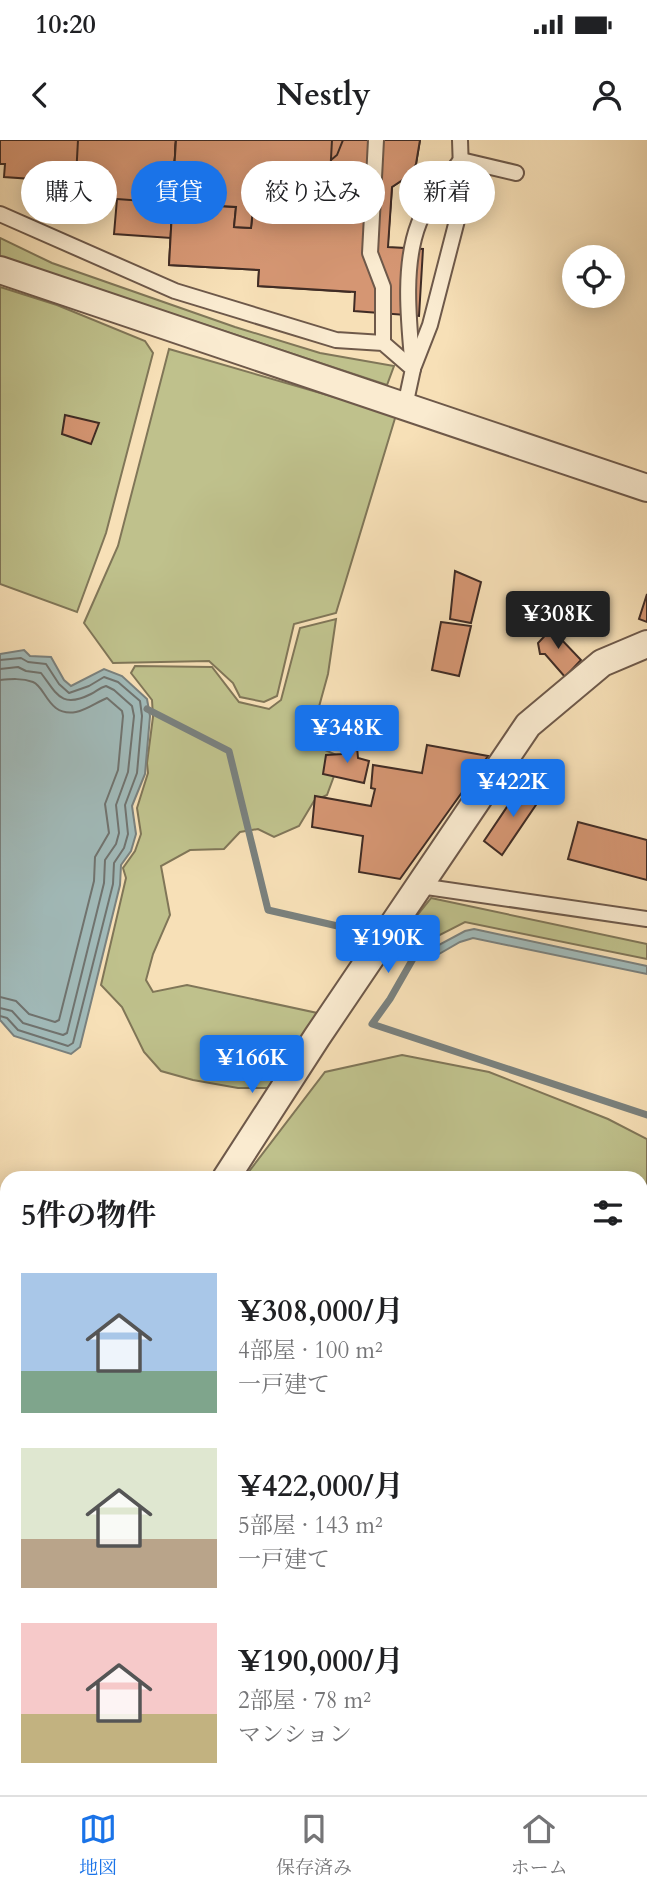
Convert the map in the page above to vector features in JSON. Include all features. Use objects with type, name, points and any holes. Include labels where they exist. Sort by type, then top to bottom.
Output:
[{"type":"street","points":[[0,270],[647,488]]},
{"type":"street","points":[[231,1171],[317,1037],[528,725],[602,663],[647,644]]},
{"type":"lane","points":[[376,140],[370,253],[383,287],[383,343]]},
{"type":"lane","points":[[405,406],[413,369],[430,325],[462,201],[460,140]]},
{"type":"lane","points":[[413,369],[408,320],[411,256],[419,223],[440,187],[461,159]]},
{"type":"lane","points":[[461,159],[516,173]]},
{"type":"lane","points":[[0,214],[175,291],[337,340],[383,343],[413,369]]},
{"type":"lane","points":[[420,886],[647,919]]},
{"type":"green space","points":[[0,238],[52,263],[235,327],[320,353],[394,366],[387,385],[0,257]]},
{"type":"green space","points":[[0,287],[57,305],[145,341],[153,353],[106,533],[77,612],[0,584]]},
{"type":"green space","points":[[169,349],[396,415],[336,613],[294,624],[277,696],[264,702],[240,697],[233,683],[209,661],[113,663],[84,623],[118,546]]},
{"type":"green space","points":[[336,619],[328,674],[309,743],[341,757],[327,795],[314,801],[299,826],[274,837],[258,829],[240,832],[224,849],[190,850],[161,866],[170,915],[153,954],[146,980],[153,992],[187,985],[322,1014],[275,1088],[238,1088],[161,1071],[144,1052],[122,1007],[101,985],[126,878],[123,868],[135,851],[141,834],[137,808],[148,773],[152,700],[131,673],[135,666],[212,667],[239,702],[269,709],[281,700],[300,628]]},
{"type":"green space","points":[[431,898],[647,944],[647,959],[465,922],[434,938],[406,929]]},
{"type":"green space","points":[[402,1055],[489,1072],[608,1119],[647,1139],[647,1171],[249,1171],[325,1072]]},
{"type":"water","points":[[24,650],[30,656],[51,657],[64,680],[71,686],[104,669],[122,676],[147,699],[150,716],[145,774],[132,806],[136,834],[131,851],[121,865],[120,885],[80,1047],[71,1054],[14,1036],[0,1020],[0,654]]},
{"type":"water","points":[[474,929],[647,966],[647,974],[473,938],[439,954],[409,948],[412,939],[439,945]]},
{"type":"building","points":[[0,140],[176,140],[175,161],[131,161],[131,224],[172,224],[171,238],[114,234],[117,224],[117,161],[21,161],[21,178],[4,177],[5,164],[0,164]]},
{"type":"building","points":[[78,140],[176,140],[175,161],[131,161],[131,200],[117,199],[117,161],[77,161]]},
{"type":"building","points":[[176,140],[420,140],[416,161],[399,161],[399,182],[392,187],[386,268],[352,265],[350,292],[258,286],[259,270],[169,265],[171,224],[227,224],[227,161],[175,161]]},
{"type":"building","points":[[176,140],[420,140],[416,161],[399,161],[399,182],[392,187],[388,247],[423,249],[419,316],[354,311],[355,292],[258,286],[259,270],[169,265],[171,224],[227,224],[227,161],[175,161]]},
{"type":"building","points":[[176,140],[343,140],[337,155],[331,161],[241,161],[241,224],[251,224],[251,228],[234,227],[236,207],[227,206],[227,161],[175,161]]},
{"type":"building","points":[[176,140],[332,140],[331,161],[241,161],[241,224],[251,224],[251,228],[234,227],[236,207],[227,206],[227,161],[175,161]]},
{"type":"building","points":[[65,415],[99,423],[91,444],[62,434]]},
{"type":"building","points":[[455,571],[481,582],[471,623],[450,619]]},
{"type":"building","points":[[647,594],[647,622],[639,619]]},
{"type":"building","points":[[441,622],[471,626],[459,676],[432,670]]},
{"type":"building","points":[[555,625],[564,631],[559,637],[581,660],[565,677],[545,654],[540,654],[538,643]]},
{"type":"building","points":[[362,726],[375,728],[373,743],[359,741]]},
{"type":"building","points":[[427,745],[488,756],[400,879],[359,872],[363,836],[312,827],[315,796],[371,806],[375,789],[371,788],[373,765],[422,773]]},
{"type":"building","points":[[343,746],[357,747],[358,758],[369,761],[364,783],[323,774],[326,755],[342,754]]},
{"type":"building","points":[[523,783],[542,796],[502,855],[484,841]]},
{"type":"building","points":[[578,822],[647,840],[647,880],[568,859]]},
{"type":"waterway","points":[[147,709],[229,751],[268,910],[368,933]]},
{"type":"waterway","points":[[403,941],[420,945]]},
{"type":"waterway","points":[[418,950],[372,1024],[647,1115]]}]
